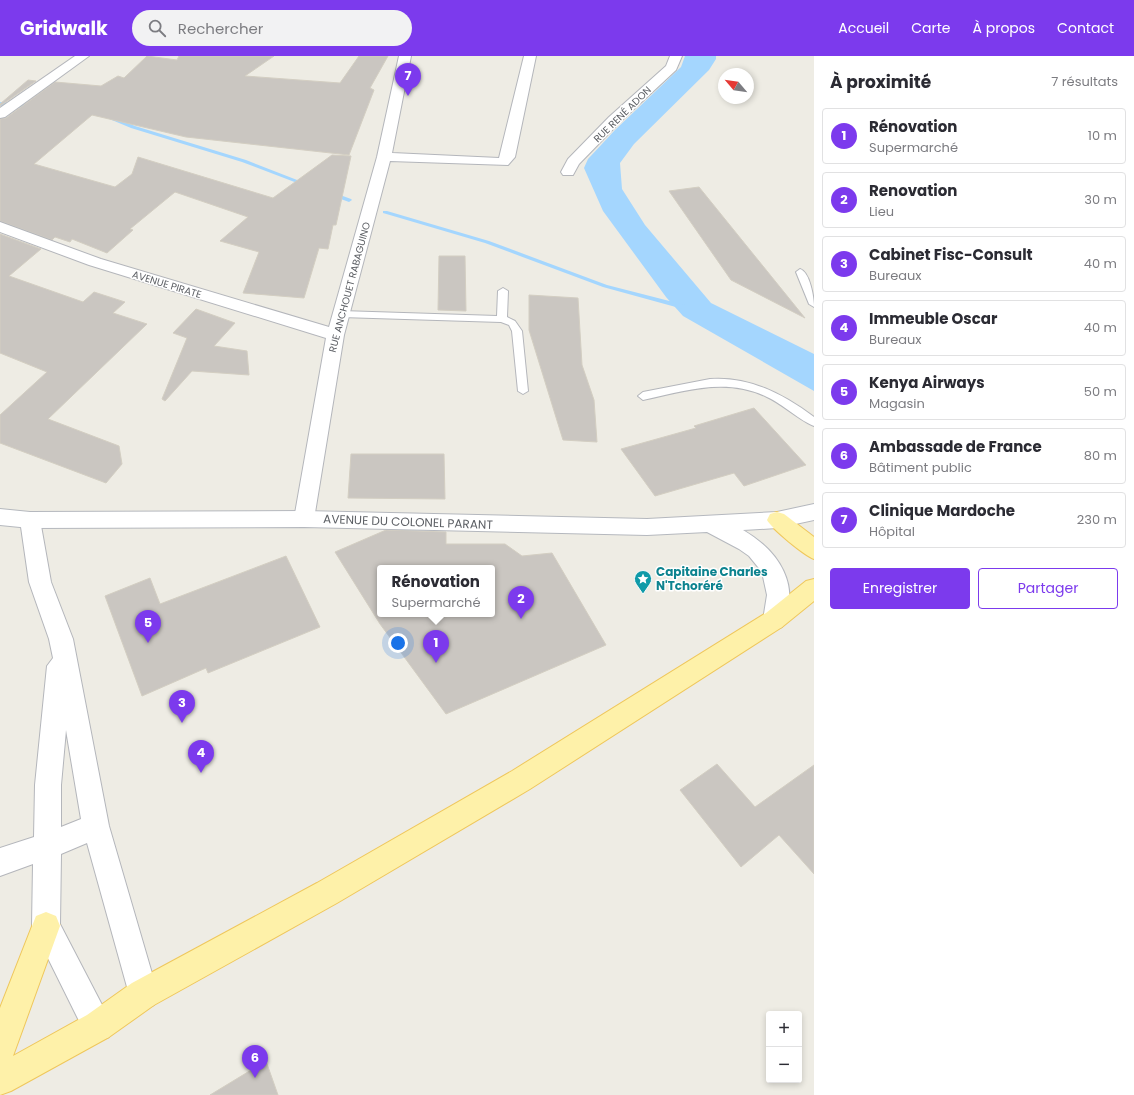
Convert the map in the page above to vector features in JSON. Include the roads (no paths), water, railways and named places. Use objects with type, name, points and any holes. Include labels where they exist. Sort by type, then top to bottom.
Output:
[{"type":"main road","points":[[776,520],[798,535],[814,550]]},
{"type":"main road","points":[[0,1080],[98,1026],[143,994],[327,893],[514,784],[774,620],[814,588]]},
{"type":"main road","points":[[0,1049],[46,926]]},
{"type":"street","points":[[0,114],[82,56]]},
{"type":"street","name":"RUE ANCHOUET RABAGUINO","points":[[304,519],[335,335],[384,156],[404,56]]},
{"type":"street","points":[[384,156],[495,163],[503,162],[508,157],[530,56]]},
{"type":"street","name":"RUE RENÉ ADON","points":[[568,172],[573,162],[614,120],[672,67],[676,56]]},
{"type":"street","name":"AVENUE PIRATE","points":[[0,227],[95,262],[335,335]]},
{"type":"street","name":"AVENUE DU COLONEL PARANT","points":[[0,517],[30,520],[304,519],[647,527],[776,520],[814,512]]},
{"type":"street","points":[[30,520],[40,582],[61,639],[96,826],[143,994]]},
{"type":"street","points":[[711,524],[755,547],[773,569],[778,595],[774,620]]},
{"type":"street","points":[[61,639],[48,785],[46,926],[98,1026]]},
{"type":"street","points":[[0,862],[47,846],[96,826]]},
{"type":"lane","points":[[800,272],[814,304]]},
{"type":"lane","points":[[502,319],[503,291]]},
{"type":"lane","points":[[341,314],[502,319],[512,323],[517,330],[523,391]]},
{"type":"lane","points":[[643,396],[718,382],[738,383],[761,390],[789,403],[814,422]]},
{"type":"water","points":[[685,56],[716,56],[716,59],[709,70],[634,144],[620,163],[622,189],[645,225],[711,303],[814,354],[814,391],[683,316],[666,297],[603,211],[584,168],[588,159],[615,130],[681,67]]},
{"type":"waterway","points":[[0,104],[33,107]]},
{"type":"waterway","points":[[109,117],[133,127],[244,161],[307,185]]},
{"type":"waterway","points":[[332,194],[349,200]]},
{"type":"waterway","points":[[385,212],[487,242],[605,286],[683,307]]},
{"type":"place","name":"Clinique Mardoche","points":[[408,96]]},
{"type":"place","name":"Capitaine Charles N'Tchoréré","points":[[643,594]]},
{"type":"place","name":"Renovation","points":[[521,619]]},
{"type":"place","name":"Kenya Airways","points":[[148,643]]},
{"type":"place","name":"Rénovation","points":[[436,663]]},
{"type":"place","name":"Cabinet Fisc-Consult","points":[[182,723]]},
{"type":"place","name":"Immeuble Oscar","points":[[201,773]]},
{"type":"place","name":"Ambassade de France","points":[[255,1078]]}]
